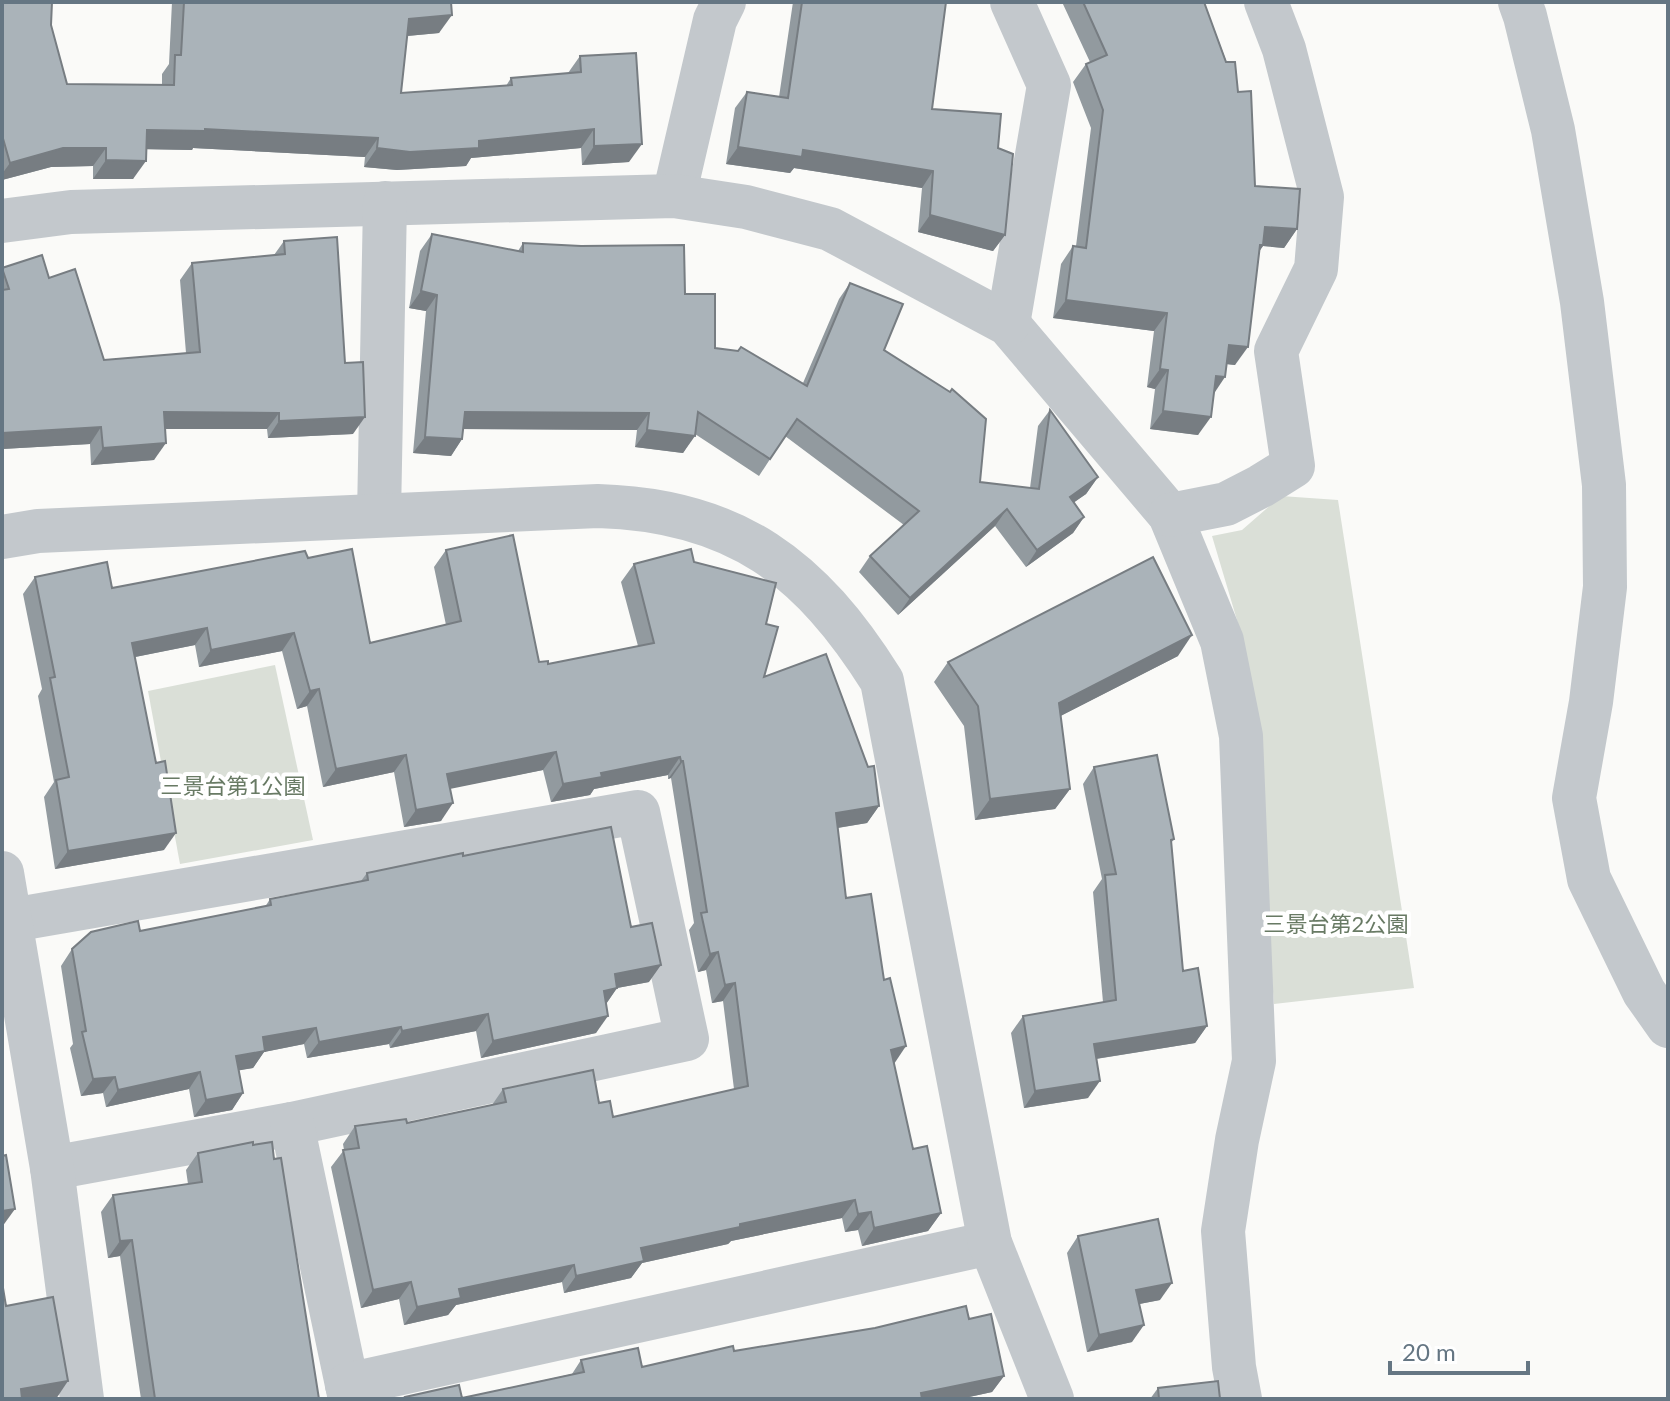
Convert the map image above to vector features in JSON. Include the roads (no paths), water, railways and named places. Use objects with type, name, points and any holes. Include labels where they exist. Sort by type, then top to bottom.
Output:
[{"type":"street","points":[[674,196],[715,20],[724,2]]},
{"type":"street","points":[[1008,324],[1049,85],[1012,2]]},
{"type":"street","points":[[1170,515],[1226,504],[1293,466],[1276,351],[1316,269],[1322,197],[1284,49],[1266,2]]},
{"type":"street","points":[[1520,2],[1553,130],[1582,302],[1604,485],[1605,587],[1591,702],[1574,798],[1589,879],[1644,992],[1668,1026]]},
{"type":"street","points":[[2,221],[71,212],[674,196],[746,207],[830,229],[1008,324],[1170,515],[1222,641],[1241,736],[1254,1061],[1237,1140],[1223,1231],[1234,1367],[1240,1399]]},
{"type":"street","points":[[379,515],[385,203]]},
{"type":"street","points":[[2,537],[38,531],[598,506],[641,507],[719,530],[759,548],[798,576],[834,613],[882,681],[990,1243],[1052,1399]]},
{"type":"street","points":[[12,920],[638,812],[687,1039],[292,1124],[52,1168]]},
{"type":"street","points":[[2,873],[52,1168],[82,1399]]},
{"type":"street","points":[[292,1124],[349,1392],[990,1243]]},
{"type":"park label","name":"三景台第1公園","points":[[233,786]]},
{"type":"park label","name":"三景台第2公園","points":[[1336,924]]}]
